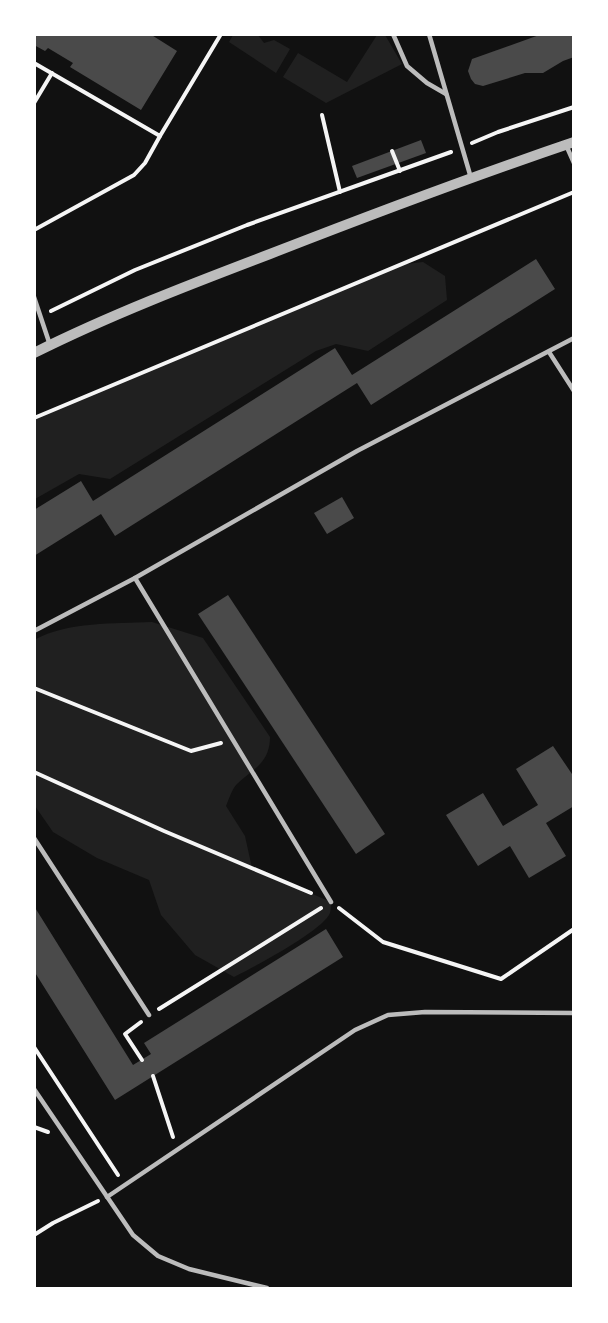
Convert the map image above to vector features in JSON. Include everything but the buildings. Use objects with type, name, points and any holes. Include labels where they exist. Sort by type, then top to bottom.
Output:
[{"type":"street","points":[[34,353],[218,274],[570,143]]},
{"type":"lane","points":[[393,34],[407,66],[427,83],[446,94]]},
{"type":"lane","points":[[429,34],[471,178]]},
{"type":"lane","points":[[570,143],[573,163]]},
{"type":"lane","points":[[34,297],[50,345]]},
{"type":"lane","points":[[34,632],[135,578],[357,451],[573,338]]},
{"type":"lane","points":[[549,352],[573,391]]},
{"type":"lane","points":[[135,578],[331,902]]},
{"type":"lane","points":[[34,838],[150,1015]]},
{"type":"lane","points":[[107,1197],[355,1030],[388,1015],[425,1012],[573,1012]]},
{"type":"lane","points":[[34,1089],[133,1235],[158,1256],[189,1269],[267,1288]]},
{"type":"path","points":[[34,230],[134,176],[221,34]]},
{"type":"path","points":[[34,63],[160,136]]},
{"type":"path","points":[[34,103],[52,73]]},
{"type":"path","points":[[41,316],[135,270],[247,225],[400,171],[498,132],[573,107]]},
{"type":"path","points":[[322,116],[340,192]]},
{"type":"path","points":[[392,151],[400,171]]},
{"type":"path","points":[[34,418],[573,192]]},
{"type":"path","points":[[34,688],[191,751],[233,740]]},
{"type":"path","points":[[34,772],[164,831],[331,902],[383,942],[501,979],[573,929]]},
{"type":"path","points":[[142,1060],[125,1034],[150,1015],[331,902]]},
{"type":"path","points":[[34,1047],[124,1185]]},
{"type":"path","points":[[153,1076],[177,1149]]},
{"type":"path","points":[[34,1235],[53,1222],[107,1197]]},
{"type":"shaded area","points":[[233,35],[258,35],[264,43],[274,40],[290,49],[276,73],[229,42]]},
{"type":"shaded area","points":[[377,35],[385,35],[402,64],[326,103],[283,77],[298,53],[347,82]]},
{"type":"shaded area","points":[[423,262],[445,276],[447,300],[368,351],[336,344],[316,351],[110,479],[79,474],[35,499],[35,418],[398,265]]},
{"type":"shaded area","points":[[152,622],[203,638],[270,737],[264,759],[235,786],[226,806],[245,836],[252,868],[331,902],[329,915],[312,931],[234,977],[195,955],[161,915],[149,880],[97,858],[53,832],[35,806],[34,640],[77,626]]}]
